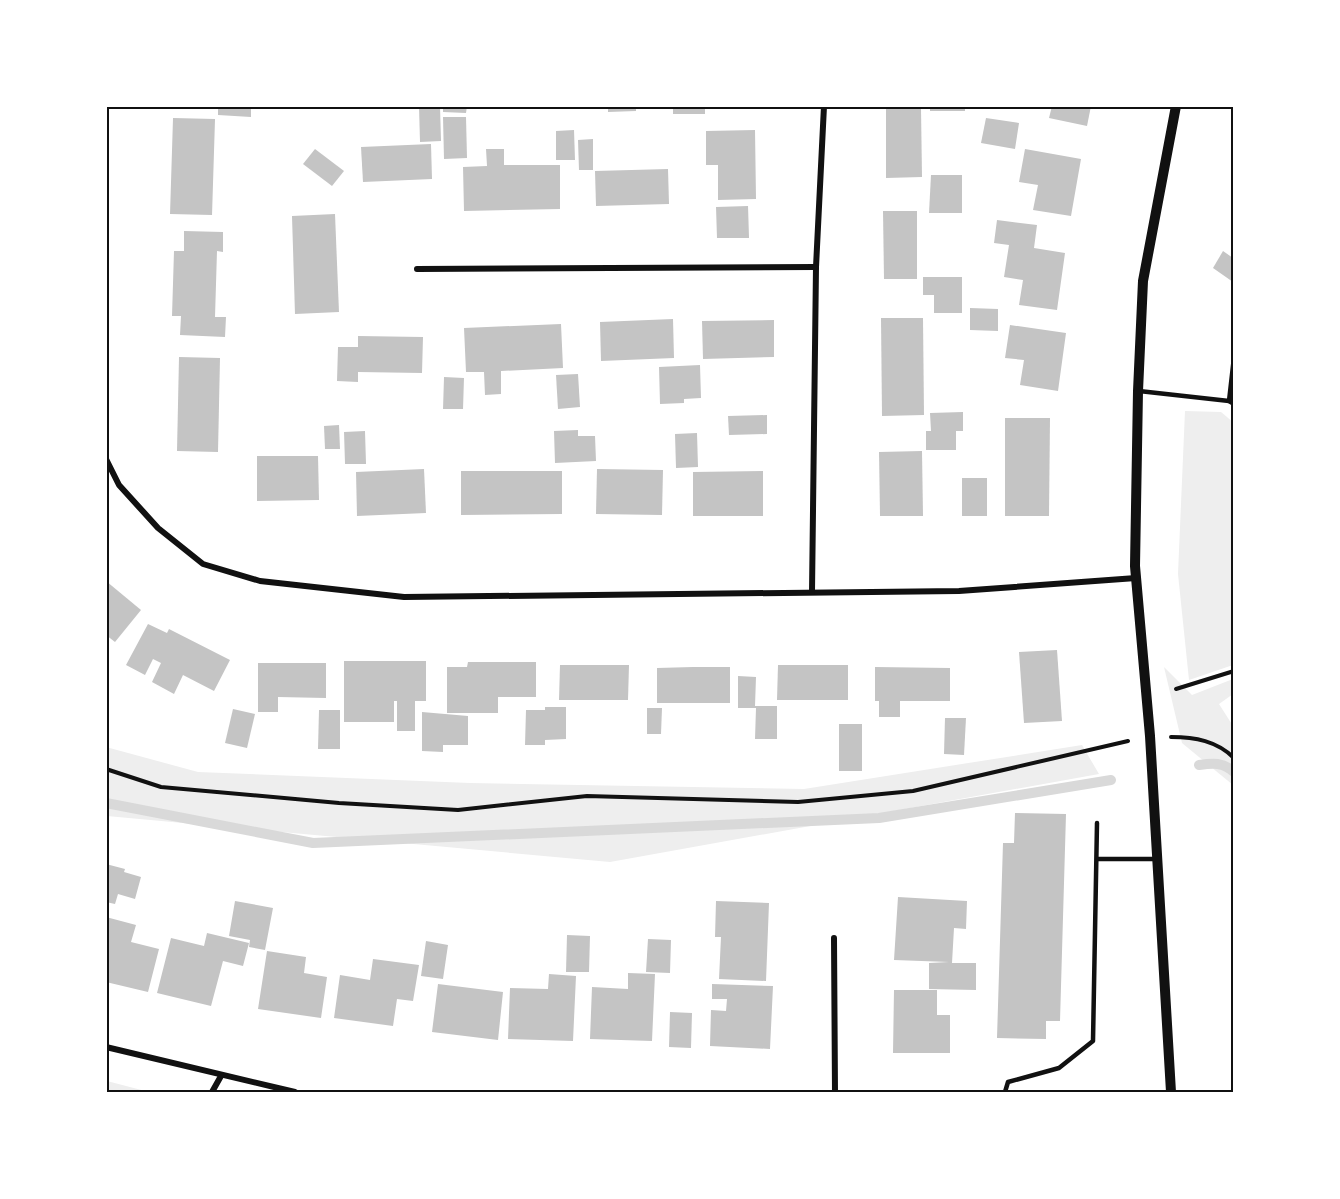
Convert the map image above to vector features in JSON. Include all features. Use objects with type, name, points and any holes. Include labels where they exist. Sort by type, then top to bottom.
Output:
[{"type":"street","points":[[812,592],[816,267],[824,106]]},
{"type":"street","points":[[1171,1092],[1150,736],[1136,578],[1138,391],[1143,281],[1176,106]]},
{"type":"street","points":[[417,269],[816,267]]},
{"type":"street","points":[[106,459],[119,485],[158,528],[203,564],[260,581],[404,597],[960,591],[1136,578]]},
{"type":"street","points":[[834,938],[835,1092]]},
{"type":"street","points":[[106,1047],[295,1092]]},
{"type":"street","points":[[212,1092],[222,1076]]},
{"type":"lane","points":[[1138,391],[1231,402],[1233,357]]},
{"type":"lane","points":[[1005,1092],[1008,1082],[1059,1068],[1093,1041],[1097,823]]},
{"type":"lane","points":[[1098,859],[1157,859]]},
{"type":"path","points":[[1176,688],[1233,670]]},
{"type":"path","points":[[106,769],[161,787],[339,803],[458,810],[586,796],[798,802],[913,791],[1150,736],[1188,737],[1222,746],[1233,758]]},
{"type":"shaded area","points":[[1185,411],[1221,412],[1234,423],[1233,665],[1189,680],[1178,574]]},
{"type":"shaded area","points":[[1164,667],[1192,695],[1233,679],[1233,694],[1219,704],[1233,726],[1233,785],[1182,743]]},
{"type":"shaded area","points":[[1082,745],[1099,774],[610,862],[107,816],[106,747],[198,772],[470,783],[804,789]]},
{"type":"shaded area","points":[[107,1081],[149,1092],[107,1092]]},
{"type":"building","points":[[218,106],[251,106],[251,117],[218,115]]},
{"type":"building","points":[[419,106],[440,106],[441,141],[420,142]]},
{"type":"building","points":[[443,106],[467,106],[466,113],[443,112]]},
{"type":"building","points":[[608,106],[636,106],[636,111],[608,112]]},
{"type":"building","points":[[673,106],[705,106],[705,114],[673,114]]},
{"type":"building","points":[[930,106],[965,106],[965,111],[930,111]]},
{"type":"building","points":[[1052,106],[1091,106],[1087,126],[1049,118]]},
{"type":"building","points":[[921,108],[922,177],[886,178],[886,109]]},
{"type":"building","points":[[443,117],[466,117],[467,158],[444,159]]},
{"type":"building","points":[[173,118],[215,119],[212,215],[170,214]]},
{"type":"building","points":[[986,118],[1019,123],[1015,149],[981,143]]},
{"type":"building","points":[[574,130],[575,160],[556,160],[556,131]]},
{"type":"building","points":[[755,130],[756,199],[718,200],[718,165],[706,165],[706,131]]},
{"type":"building","points":[[593,139],[593,170],[579,170],[578,140]]},
{"type":"building","points":[[431,144],[432,179],[363,182],[361,147]]},
{"type":"building","points":[[315,149],[344,171],[332,186],[303,164]]},
{"type":"building","points":[[486,149],[504,149],[504,165],[560,165],[560,209],[464,211],[463,167],[487,166]]},
{"type":"building","points":[[1025,149],[1081,159],[1071,216],[1033,210],[1038,185],[1019,182]]},
{"type":"building","points":[[668,169],[669,204],[596,206],[595,171]]},
{"type":"building","points":[[931,175],[962,175],[962,213],[929,213]]},
{"type":"building","points":[[748,206],[749,238],[717,238],[716,207]]},
{"type":"building","points":[[883,211],[917,211],[917,279],[884,279]]},
{"type":"building","points":[[335,214],[339,312],[295,314],[292,216]]},
{"type":"building","points":[[997,220],[1037,225],[1034,248],[1065,253],[1057,310],[1019,305],[1023,280],[1004,277],[1009,245],[994,243]]},
{"type":"building","points":[[184,231],[223,232],[223,252],[217,251],[215,317],[226,317],[225,337],[180,335],[181,316],[172,316],[174,251],[184,251]]},
{"type":"building","points":[[1223,251],[1233,258],[1233,282],[1213,268]]},
{"type":"building","points":[[923,277],[962,277],[962,313],[934,313],[934,295],[923,295]]},
{"type":"building","points":[[970,308],[998,309],[998,331],[970,330]]},
{"type":"building","points":[[881,318],[923,318],[924,415],[882,416]]},
{"type":"building","points":[[673,319],[674,358],[601,361],[600,322]]},
{"type":"building","points":[[774,320],[774,357],[703,359],[702,321]]},
{"type":"building","points":[[561,324],[563,368],[501,371],[501,394],[485,395],[484,372],[466,372],[464,328]]},
{"type":"building","points":[[1010,325],[1066,333],[1058,391],[1020,385],[1024,360],[1005,358]]},
{"type":"building","points":[[358,336],[423,337],[422,373],[358,372],[358,382],[337,381],[338,347],[358,347]]},
{"type":"building","points":[[179,357],[220,358],[218,452],[177,451]]},
{"type":"building","points":[[700,365],[701,398],[684,399],[684,403],[660,404],[659,367]]},
{"type":"building","points":[[578,374],[580,407],[558,409],[556,375]]},
{"type":"building","points":[[444,377],[464,378],[463,409],[443,409]]},
{"type":"building","points":[[963,412],[963,431],[956,431],[956,450],[926,450],[926,431],[931,431],[930,413]]},
{"type":"building","points":[[767,415],[767,434],[729,435],[728,416]]},
{"type":"building","points":[[1005,418],[1050,418],[1049,516],[1005,516]]},
{"type":"building","points":[[339,425],[340,449],[325,449],[324,426]]},
{"type":"building","points":[[578,430],[578,436],[595,436],[596,461],[555,463],[554,431]]},
{"type":"building","points":[[365,431],[366,464],[345,464],[344,432]]},
{"type":"building","points":[[697,433],[698,467],[676,468],[675,434]]},
{"type":"building","points":[[922,451],[923,516],[880,516],[879,452]]},
{"type":"building","points":[[257,456],[318,456],[319,500],[257,501]]},
{"type":"building","points":[[424,469],[426,513],[357,516],[356,472]]},
{"type":"building","points":[[597,469],[663,470],[662,515],[596,514]]},
{"type":"building","points":[[461,471],[562,471],[562,514],[461,515]]},
{"type":"building","points":[[763,471],[763,516],[693,516],[693,472]]},
{"type":"building","points":[[962,478],[987,478],[987,516],[962,516]]},
{"type":"building","points":[[106,581],[141,610],[115,642],[106,635]]},
{"type":"building","points":[[148,624],[167,633],[169,629],[230,660],[214,691],[183,675],[174,694],[152,682],[161,663],[153,659],[145,675],[126,665]]},
{"type":"building","points":[[1057,650],[1062,721],[1024,723],[1019,652]]},
{"type":"building","points":[[344,661],[426,661],[426,701],[415,701],[415,731],[397,731],[397,701],[394,701],[394,722],[344,722]]},
{"type":"building","points":[[468,662],[536,662],[536,697],[498,697],[498,713],[447,713],[447,667],[467,667]]},
{"type":"building","points":[[258,663],[326,663],[326,698],[278,697],[278,712],[258,712]]},
{"type":"building","points":[[560,665],[629,665],[628,700],[559,700]]},
{"type":"building","points":[[778,665],[848,665],[848,700],[777,700]]},
{"type":"building","points":[[730,667],[730,703],[657,703],[657,668]]},
{"type":"building","points":[[875,667],[950,668],[950,701],[900,701],[900,717],[879,717],[879,701],[875,701]]},
{"type":"building","points":[[738,676],[756,677],[755,706],[777,706],[777,739],[755,739],[756,708],[738,708]]},
{"type":"building","points":[[545,707],[566,707],[566,739],[545,740],[545,745],[525,745],[526,710],[545,710]]},
{"type":"building","points":[[647,708],[662,708],[661,734],[647,734]]},
{"type":"building","points":[[233,709],[255,714],[247,748],[225,743]]},
{"type":"building","points":[[319,710],[340,710],[340,749],[318,749]]},
{"type":"building","points":[[422,712],[468,716],[468,745],[443,745],[443,752],[422,751]]},
{"type":"building","points":[[945,718],[966,718],[964,755],[944,754]]},
{"type":"building","points":[[839,724],[862,724],[862,771],[839,771]]},
{"type":"building","points":[[1015,813],[1066,814],[1060,1021],[1046,1021],[1046,1039],[997,1038],[1003,843],[1014,843]]},
{"type":"building","points":[[106,864],[125,869],[124,872],[141,877],[135,899],[118,894],[115,904],[106,902]]},
{"type":"building","points":[[898,897],[967,901],[966,929],[954,928],[952,963],[976,963],[976,990],[929,989],[929,963],[949,962],[894,960]]},
{"type":"building","points":[[235,901],[273,908],[265,950],[249,947],[250,940],[229,936]]},
{"type":"building","points":[[716,901],[769,903],[766,981],[719,979],[721,937],[715,937]]},
{"type":"building","points":[[106,917],[136,925],[131,942],[159,949],[148,992],[106,982]]},
{"type":"building","points":[[207,933],[249,943],[243,966],[223,961],[211,1006],[157,993],[171,938],[204,946]]},
{"type":"building","points":[[567,935],[590,936],[589,972],[566,972]]},
{"type":"building","points":[[648,939],[671,940],[670,973],[646,972]]},
{"type":"building","points":[[426,941],[448,945],[443,979],[421,976]]},
{"type":"building","points":[[267,951],[306,957],[304,973],[327,977],[321,1018],[258,1009]]},
{"type":"building","points":[[373,959],[419,965],[413,1001],[397,999],[393,1026],[334,1018],[340,975],[370,980]]},
{"type":"building","points":[[628,973],[655,974],[652,1041],[590,1039],[592,987],[628,989]]},
{"type":"building","points":[[549,974],[576,976],[573,1041],[508,1039],[510,988],[548,989]]},
{"type":"building","points":[[438,984],[503,992],[498,1040],[432,1032]]},
{"type":"building","points":[[712,984],[773,986],[770,1049],[710,1046],[711,1010],[726,1011],[727,999],[712,999]]},
{"type":"building","points":[[894,990],[937,990],[937,1015],[950,1015],[950,1053],[893,1053]]},
{"type":"building","points":[[670,1012],[692,1013],[691,1048],[669,1047]]},
{"type":"waterway","points":[[1199,765],[1218,764],[1234,772]]},
{"type":"waterway","points":[[106,803],[313,843],[879,818],[1111,780]]}]
